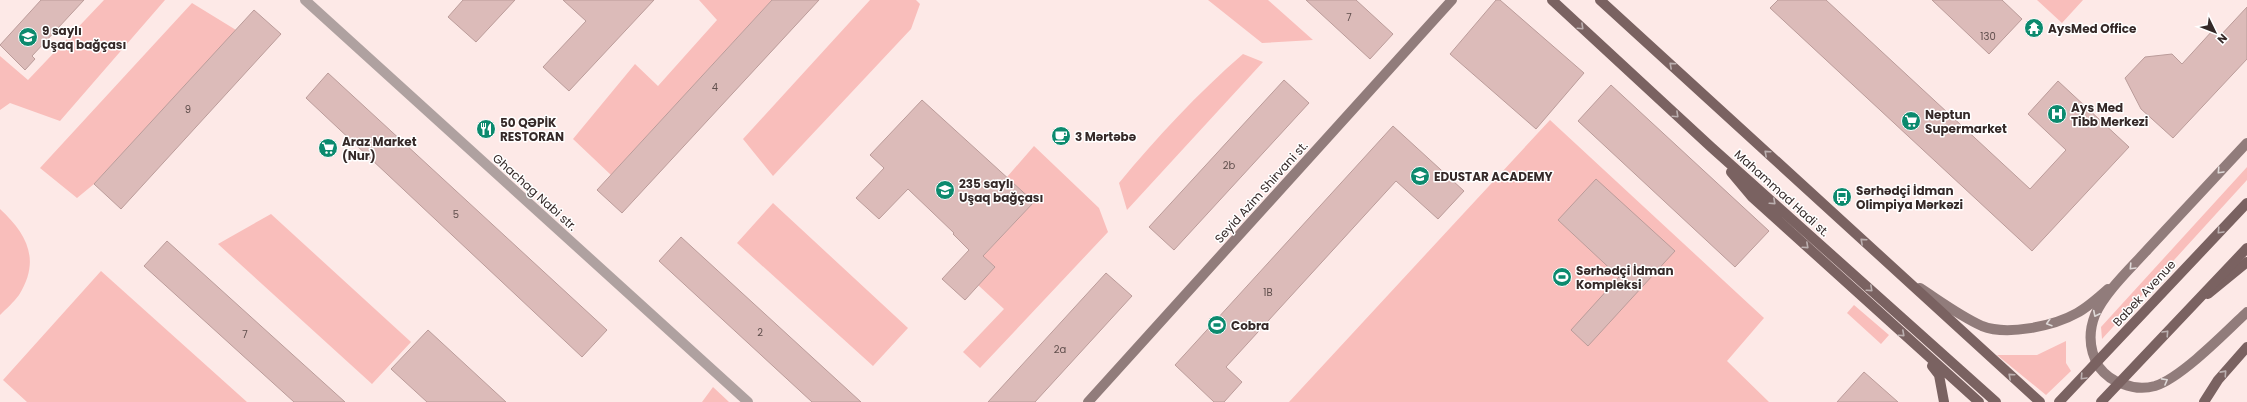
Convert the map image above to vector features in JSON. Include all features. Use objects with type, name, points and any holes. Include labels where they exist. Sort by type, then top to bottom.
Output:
[{"type":"main road","name":"Seyid Azim Shirvani st.","points":[[1088,402],[1452,0]]},
{"type":"main road","name":"Mahammad Hadi st.","points":[[1552,0],[1711,147],[1996,402]]},
{"type":"main road","name":"Mahammad Hadi st.","points":[[1600,0],[2040,402]]},
{"type":"main road","points":[[2247,143],[2118,282],[2096,313],[2090,329],[2090,343],[2093,357],[2102,371],[2114,381],[2130,387],[2140,388],[2156,386],[2172,377],[2195,359],[2247,312]]},
{"type":"main road","points":[[1711,147],[1752,197],[1915,346],[1979,402]]},
{"type":"main road","name":"Babek Avenue","points":[[2059,402],[2247,203]]},
{"type":"main road","points":[[2101,402],[2178,319],[2247,248]]},
{"type":"main road","points":[[2178,319],[2247,262]]},
{"type":"main road","points":[[1902,276],[1957,312],[1984,326],[1997,329],[2026,329],[2076,314],[2118,282]]},
{"type":"main road","points":[[1915,346],[1939,375],[1944,402]]},
{"type":"main road","points":[[2208,400],[2218,380],[2247,347]]},
{"type":"street","name":"Ghachag Nabi str.","points":[[305,0],[748,402]]},
{"type":"shaded area","points":[[104,0],[165,0],[60,121],[10,103],[0,110],[0,56],[28,80]]},
{"type":"shaded area","points":[[699,0],[772,0],[611,175],[573,139],[635,64],[658,86],[717,20]]},
{"type":"shaded area","points":[[870,0],[916,0],[920,4],[911,29],[773,176],[743,139]]},
{"type":"shaded area","points":[[1208,0],[1268,0],[1313,40],[1262,43]]},
{"type":"shaded area","points":[[2037,0],[2083,0],[2062,23]]},
{"type":"shaded area","points":[[192,3],[236,30],[94,184],[77,198],[40,168]]},
{"type":"shaded area","points":[[1243,54],[1263,62],[1127,210],[1119,183],[1178,116]]},
{"type":"shaded area","name":"Sərhədçi İdman Kompleksi","points":[[1550,120],[1764,318],[1727,361],[1769,402],[1289,402]]},
{"type":"shaded area","points":[[1034,146],[1099,208],[1108,232],[980,368],[963,352],[1004,309],[978,285],[995,267],[983,256],[1034,202],[1007,177]]},
{"type":"shaded area","points":[[2247,167],[2247,180],[2102,339],[2101,327]]},
{"type":"shaded area","points":[[773,203],[908,328],[873,366],[737,243]]},
{"type":"shaded area","points":[[0,209],[24,238],[30,259],[26,282],[19,295],[0,315]]},
{"type":"shaded area","points":[[271,214],[411,342],[372,384],[218,244]]},
{"type":"shaded area","points":[[101,271],[247,402],[27,402],[3,380]]},
{"type":"shaded area","points":[[1854,305],[1889,335],[1881,344],[1847,313]]},
{"type":"shaded area","points":[[2066,341],[2066,363],[2071,371],[2046,395],[1997,355],[2037,355]]},
{"type":"shaded area","points":[[713,387],[729,402],[702,402]]},
{"type":"building","name":"9 saylı Uşaq bağçası","points":[[41,0],[84,0],[32,56],[35,59],[25,70],[0,45]]},
{"type":"building","points":[[463,0],[515,0],[476,42],[448,17]]},
{"type":"building","points":[[563,0],[654,0],[569,91],[543,67],[586,21]]},
{"type":"building","points":[[772,0],[819,0],[622,213],[597,190]]},
{"type":"building","points":[[1306,0],[1356,0],[1393,34],[1370,59]]},
{"type":"building","points":[[1496,0],[1500,0],[1584,73],[1536,129],[1450,54]]},
{"type":"building","points":[[1778,0],[1826,0],[2030,189],[2066,150],[2028,114],[2058,81],[2129,147],[2032,251],[1770,8]]},
{"type":"building","points":[[1932,0],[2002,0],[2022,19],[1989,54]]},
{"type":"building","points":[[2247,7],[2247,59],[2173,138],[2141,109],[2125,78],[2145,57],[2172,54],[2182,64],[2213,30],[2220,36]]},
{"type":"building","points":[[254,10],[281,34],[121,209],[94,184]]},
{"type":"building","points":[[328,73],[607,330],[582,357],[306,98]]},
{"type":"building","points":[[1284,80],[1309,103],[1174,250],[1149,227]]},
{"type":"building","points":[[1611,85],[1769,231],[1735,267],[1578,121]]},
{"type":"building","points":[[922,100],[1034,202],[983,256],[995,267],[965,300],[942,279],[969,250],[953,234],[954,233],[908,189],[879,219],[856,198],[884,168],[870,155]]},
{"type":"building","points":[[1393,126],[1464,191],[1438,219],[1396,181],[1226,367],[1242,382],[1224,402],[1214,402],[1175,365]]},
{"type":"building","points":[[1596,179],[1675,251],[1588,346],[1571,330],[1619,277],[1558,220]]},
{"type":"building","points":[[681,237],[861,402],[812,402],[659,261]]},
{"type":"building","points":[[167,241],[345,402],[294,402],[144,266]]},
{"type":"building","points":[[1106,273],[1132,296],[1035,402],[988,402]]},
{"type":"building","points":[[428,330],[506,402],[427,402],[391,369]]},
{"type":"building","points":[[1864,372],[1898,402],[1837,402]]},
{"type":"place","name":"AysMed Office","points":[[2034,28]]},
{"type":"place","name":"9 saylı Uşaq bağçası","points":[[28,37]]},
{"type":"place","name":"Ays Med Tibb Merkezi","points":[[2057,114]]},
{"type":"place","name":"Neptun Supermarket","points":[[1911,121]]},
{"type":"place","name":"50 QƏPİK RESTORAN","points":[[486,129]]},
{"type":"place","name":"3 Mərtəbə","points":[[1061,136]]},
{"type":"place","name":"Araz Market (Nur)","points":[[328,148]]},
{"type":"place","name":"EDUSTAR ACADEMY","points":[[1420,176]]},
{"type":"place","name":"235 saylı Uşaq bağçası","points":[[945,190]]},
{"type":"place","name":"Sərhədçi İdman Olimpiya Mərkəzi","points":[[1842,197]]},
{"type":"place","name":"Sərhədçi İdman Kompleksi","points":[[1562,277]]},
{"type":"place","name":"Cobra","points":[[1217,325]]}]
